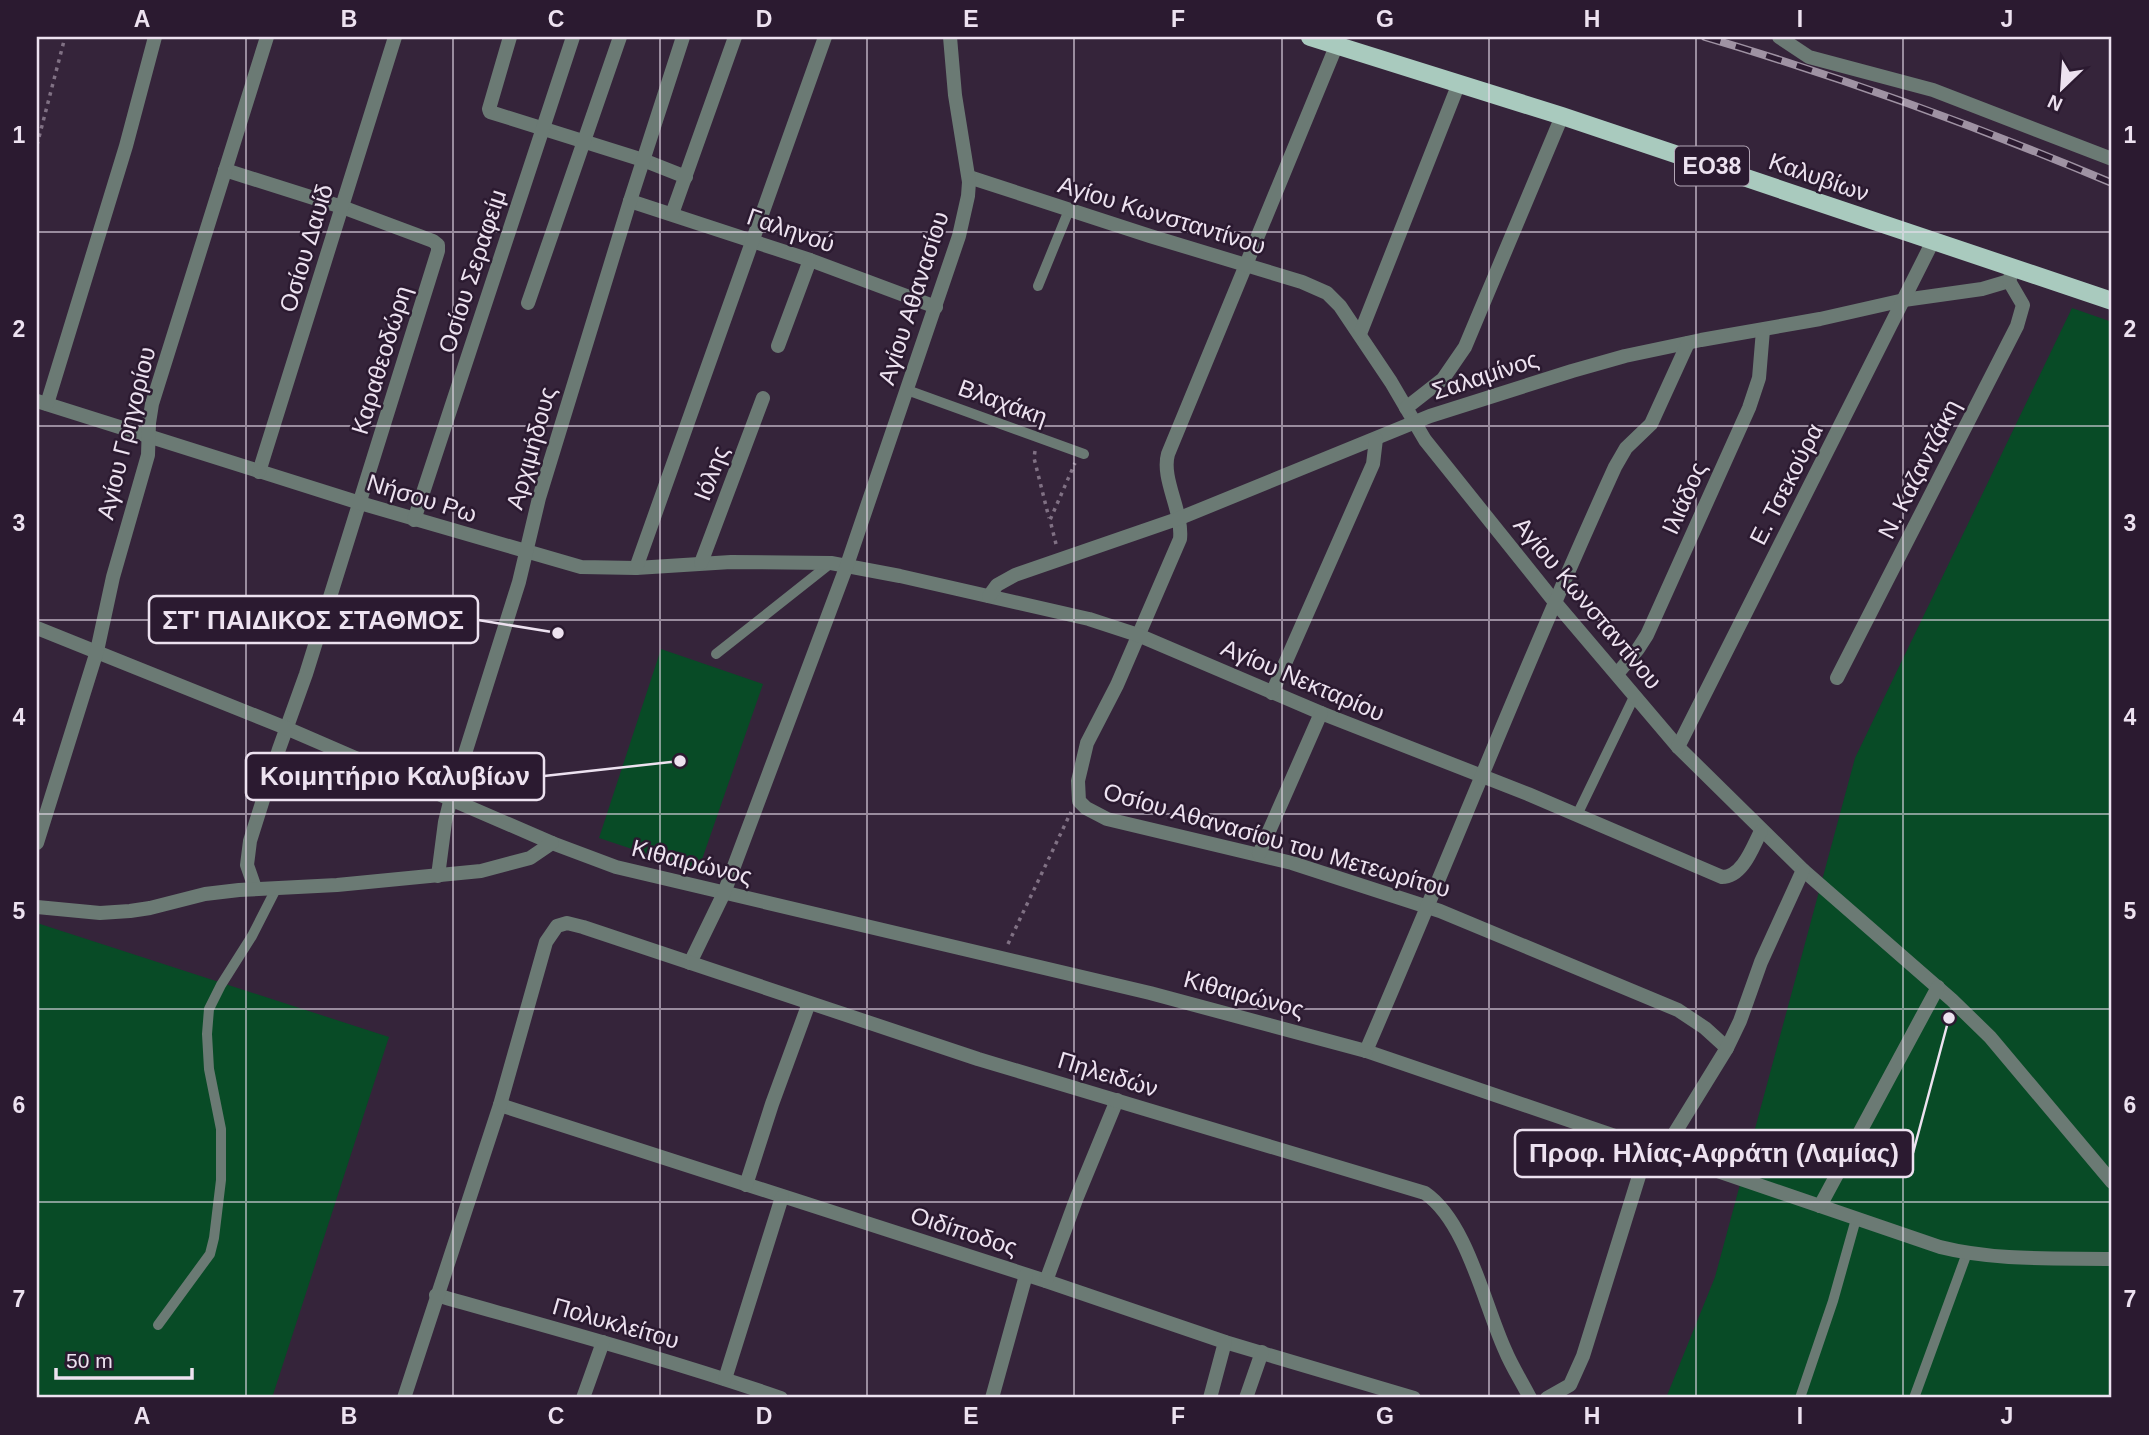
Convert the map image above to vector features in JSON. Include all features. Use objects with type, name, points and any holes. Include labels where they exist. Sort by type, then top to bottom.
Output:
[{"type":"main road","name":"Καλυβίων","points":[[1310,37],[1562,116],[1933,241],[2011,275],[2112,302]]},
{"type":"street","points":[[42,403],[126,146],[155,37]]},
{"type":"street","name":"Αγίου Γρηγορίου","points":[[37,843],[97,651],[113,577],[148,455],[152,404],[267,37]]},
{"type":"street","name":"Οσίου Δαυίδ","points":[[259,472],[395,37]]},
{"type":"street","points":[[510,37],[489,109],[493,114],[643,160],[686,177]]},
{"type":"street","name":"Οσίου Σεραφείμ","points":[[414,520],[573,37]]},
{"type":"street","points":[[528,303],[620,37]]},
{"type":"street","name":"Αρχιμήδους","points":[[438,876],[451,798],[513,601],[535,510],[683,37]]},
{"type":"street","points":[[672,214],[735,37]]},
{"type":"street","points":[[636,568],[825,37]]},
{"type":"street","name":"Αγίου Αθανασίου","points":[[690,962],[724,893],[847,565],[960,236],[969,177],[955,95],[950,37]]},
{"type":"street","points":[[1779,37],[1809,57],[1933,90],[2112,159]]},
{"type":"street","points":[[1079,801],[1077,781],[1087,743],[1117,685],[1180,539],[1180,518],[1167,458],[1337,44]]},
{"type":"street","points":[[1360,334],[1459,83]]},
{"type":"street","points":[[1406,408],[1443,379],[1465,348],[1562,116]]},
{"type":"street","points":[[225,170],[342,207]]},
{"type":"street","name":"Αγίου Κωνσταντίνου","points":[[969,177],[1303,282],[1327,293],[1360,334],[1425,440],[1554,601],[1678,747],[1761,831],[1938,987],[1990,1037],[2112,1182]]},
{"type":"street","name":"Γαληνού","points":[[630,201],[753,240],[936,307]]},
{"type":"street","name":"Καραθεοδώρη","points":[[255,888],[247,865],[247,854],[438,251],[438,245],[433,241],[342,207]]},
{"type":"street","name":"Ε. Τσεκούρα","points":[[1678,747],[1933,241]]},
{"type":"street","points":[[778,346],[810,260]]},
{"type":"street","name":"Σαλαμίνος","points":[[989,596],[1005,579],[1180,518],[1414,422],[1572,371],[1625,356],[1688,343],[1904,300],[1982,289],[2011,275]]},
{"type":"street","name":"Ν. Καζαντζάκη","points":[[1837,678],[2017,326],[2023,305],[2011,275]]},
{"type":"street","name":"Ιλιάδος","points":[[1617,674],[1647,635],[1749,408],[1759,378],[1763,330]]},
{"type":"street","points":[[1366,1051],[1554,601],[1615,467],[1626,448],[1651,424],[1688,343]]},
{"type":"street","name":"Ιόλης","points":[[701,563],[763,398]]},
{"type":"street","name":"Νήσου Ρω","points":[[42,403],[414,520],[581,567],[636,568],[769,561],[847,565]]},
{"type":"street","points":[[1272,693],[1373,464],[1377,451],[1376,439]]},
{"type":"street","name":"Αγίου Νεκταρίου","points":[[847,565],[1089,619],[1138,635],[1321,713],[1482,775],[1722,877],[1729,877],[1741,866],[1761,831]]},
{"type":"street","name":"Κιθαιρώνος","points":[[37,628],[286,728],[552,843],[640,874],[1150,993],[1366,1051],[1927,1243],[1967,1253],[2014,1258],[2112,1259]]},
{"type":"street","points":[[1259,855],[1321,713]]},
{"type":"street","name":"Οσίου Αθανασίου του Μετεωρίτου","points":[[1079,801],[1086,808],[1107,818],[1259,855],[1428,907],[1678,1010],[1695,1020],[1727,1048]]},
{"type":"street","points":[[37,907],[100,913],[130,911],[205,894],[255,888],[438,876],[506,865],[530,858],[552,843]]},
{"type":"street","points":[[1547,1398],[1570,1385],[1583,1356],[1655,1149],[1707,1083],[1727,1048],[1740,1021],[1761,962],[1803,870]]},
{"type":"street","name":"Πηλειδών","points":[[500,1105],[546,942],[557,926],[567,923],[583,927],[978,1059],[1425,1193],[1437,1201],[1459,1235],[1505,1351],[1530,1398]]},
{"type":"street","points":[[1820,1206],[1938,987]]},
{"type":"street","points":[[746,1185],[809,1003]]},
{"type":"street","points":[[1046,1281],[1117,1100]]},
{"type":"street","points":[[404,1398],[500,1105]]},
{"type":"street","name":"Οιδίποδος","points":[[500,1105],[1046,1281],[1225,1342],[1414,1398]]},
{"type":"street","points":[[725,1379],[782,1197]]},
{"type":"street","points":[[992,1398],[1026,1275]]},
{"type":"street","name":"Πολυκλείτου","points":[[436,1295],[603,1342],[782,1398]]},
{"type":"street","points":[[583,1398],[603,1342]]},
{"type":"street","points":[[1210,1398],[1225,1342]]},
{"type":"street","points":[[1246,1398],[1262,1352]]},
{"type":"lane","points":[[1038,286],[1069,209]]},
{"type":"lane","name":"Βλαχάκη","points":[[907,390],[1081,453]]},
{"type":"lane","points":[[716,654],[831,564]]},
{"type":"lane","points":[[1577,815],[1634,697]]},
{"type":"lane","points":[[158,1325],[210,1254],[215,1238],[221,1180],[220,1129],[209,1069],[209,1009],[221,985],[253,936],[277,887]]},
{"type":"lane","points":[[1800,1398],[1833,1301],[1856,1219]]},
{"type":"lane","points":[[1914,1398],[1967,1253]]},
{"type":"path","points":[[37,145],[65,37]]},
{"type":"path","points":[[1036,437],[1034,458],[1060,559]]},
{"type":"path","points":[[1050,520],[1081,453]]},
{"type":"path","points":[[1001,959],[1067,817],[1079,801]]},
{"type":"green space","points":[[2072,308],[2112,322],[2112,1398],[1666,1398],[1715,1277],[1855,758]]},
{"type":"green space","points":[[661,649],[763,684],[698,871],[599,838]]},
{"type":"green space","points":[[37,923],[389,1037],[272,1398],[37,1398]]},
{"type":"railway","points":[[1705,37],[1911,104],[2112,183]]},
{"type":"place","name":"ΣΤ' ΠΑΙΔΙΚΟΣ ΣΤΑΘΜΟΣ","points":[[558,633]]},
{"type":"place","name":"Κοιμητήριο Καλυβίων","points":[[680,761]]},
{"type":"place","name":"Προφ. Ηλίας-Αφράτη (Λαμίας)","points":[[1949,1018]]}]
